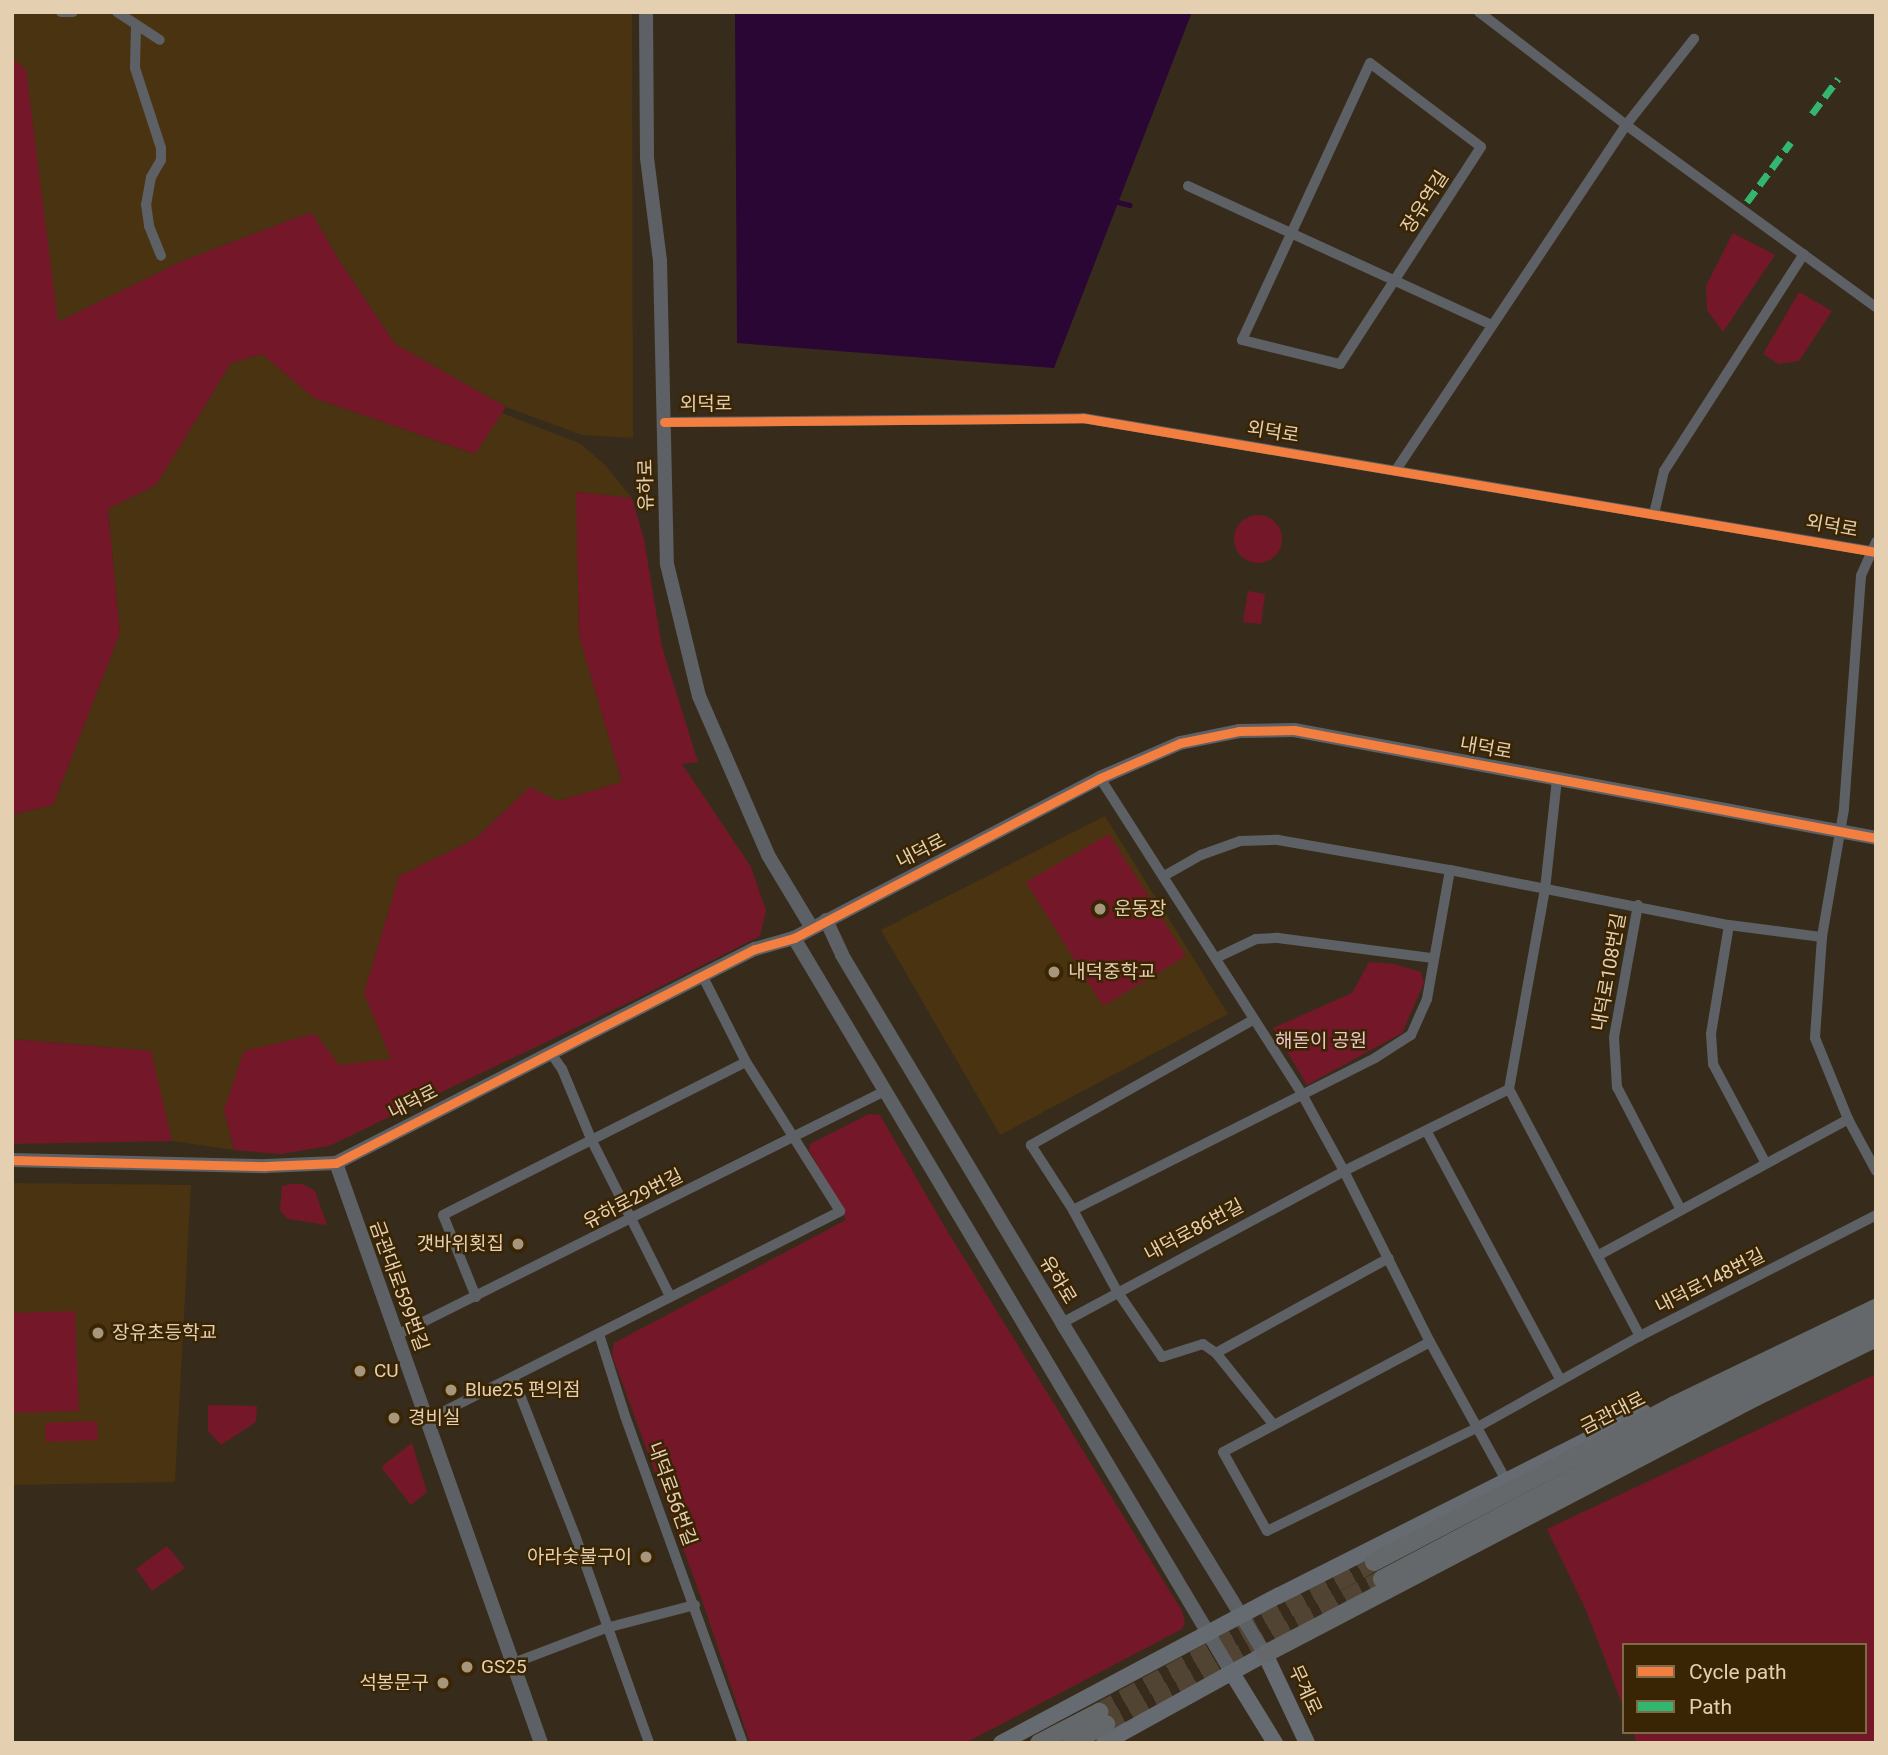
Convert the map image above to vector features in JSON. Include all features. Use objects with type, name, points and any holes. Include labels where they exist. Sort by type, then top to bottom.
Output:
[{"type":"main road","name":"금관대로","points":[[1876,1308],[1674,1405],[1378,1571],[1876,1322]]},
{"type":"main road","points":[[1104,1743],[1265,1654],[1756,1397],[1876,1338]]},
{"type":"main road","points":[[1001,1743],[1242,1615],[1666,1400],[1759,1365]]},
{"type":"main road","name":"무계로","points":[[1265,1654],[1307,1743]]},
{"type":"main road","points":[[1232,1673],[1275,1743]]},
{"type":"main road","points":[[1039,1743],[1102,1718],[1072,1743]]},
{"type":"street","points":[[61,12],[73,12]]},
{"type":"street","points":[[117,12],[160,40]]},
{"type":"street","name":"유하로","points":[[646,12],[647,158],[660,261],[667,564],[699,696],[768,855],[812,928]]},
{"type":"street","points":[[1479,12],[1626,125],[1876,307]]},
{"type":"street","points":[[136,26],[135,68],[161,148],[161,160],[151,177],[146,204],[149,226],[161,256]]},
{"type":"street","points":[[1395,470],[1626,125],[1694,39]]},
{"type":"street","name":"장유역길","points":[[1370,63],[1481,148],[1395,281],[1340,364],[1242,340],[1370,63]]},
{"type":"street","points":[[1188,186],[1492,325]]},
{"type":"street","points":[[1654,514],[1664,471],[1804,254]]},
{"type":"street","name":"외덕로","points":[[664,422],[1083,418],[1654,514],[1874,548],[1861,576],[1840,831],[1822,937],[1815,1038],[1848,1119],[1876,1171]]},
{"type":"street","name":"내덕로","points":[[12,1160],[266,1166],[336,1163],[702,975],[755,949],[794,938],[1100,778],[1180,743],[1239,731],[1294,730],[1876,838]]},
{"type":"street","points":[[1100,778],[1303,1096],[1389,1258],[1430,1342],[1506,1480]]},
{"type":"street","points":[[1557,779],[1545,890],[1509,1089],[1640,1336]]},
{"type":"street","points":[[1164,876],[1201,855],[1240,841],[1278,841],[1450,870],[1545,890]]},
{"type":"street","points":[[1073,1210],[1303,1096],[1375,1058],[1411,1035],[1427,999],[1450,870]]},
{"type":"street","name":"내덕로108번길","points":[[1545,890],[1638,905],[1614,1037],[1617,1087],[1680,1208]]},
{"type":"street","points":[[1638,905],[1729,925],[1822,937]]},
{"type":"street","name":"유하로","points":[[826,920],[842,954],[1062,1323],[1265,1654]]},
{"type":"street","points":[[1729,925],[1711,1034],[1713,1064],[1765,1162]]},
{"type":"street","points":[[794,938],[1232,1673]]},
{"type":"street","points":[[1216,958],[1256,939],[1278,939],[1433,958]]},
{"type":"street","points":[[427,1420],[840,1211],[746,1062],[702,975]]},
{"type":"street","points":[[1253,1020],[1031,1146],[1073,1210],[1117,1291],[1162,1357],[1203,1345],[1216,1353],[1273,1424],[1430,1342]]},
{"type":"street","points":[[550,1052],[562,1069],[592,1141],[670,1296]]},
{"type":"street","points":[[476,1297],[443,1215],[746,1062]]},
{"type":"street","name":"내덕로86번길","points":[[1062,1323],[1344,1171],[1509,1089]]},
{"type":"street","name":"유하로29번길","points":[[395,1336],[885,1091]]},
{"type":"street","points":[[1599,1255],[1680,1208],[1848,1119]]},
{"type":"street","points":[[1427,1132],[1560,1380]]},
{"type":"street","name":"금관대로599번길","points":[[336,1163],[510,1664],[541,1743]]},
{"type":"street","name":"내덕로148번길","points":[[1273,1424],[1223,1452],[1267,1531],[1476,1428],[1640,1336],[1876,1215]]},
{"type":"street","points":[[1216,1353],[1389,1258]]},
{"type":"street","name":"내덕로56번길","points":[[598,1334],[743,1743]]},
{"type":"street","points":[[513,1377],[575,1535],[649,1743]]},
{"type":"street","points":[[510,1664],[606,1628],[695,1605]]},
{"type":"shaded area","points":[[12,12],[632,12],[633,438],[582,435],[506,407],[395,344],[339,260],[311,212],[180,262],[57,323],[26,71],[12,58]]},
{"type":"shaded area","points":[[735,12],[1192,12],[1054,368],[737,343]]},
{"type":"shaded area","points":[[262,354],[314,398],[474,454],[502,413],[581,444],[605,465],[632,498],[577,492],[579,636],[622,782],[558,801],[530,787],[475,839],[399,876],[364,993],[392,1059],[339,1066],[224,1110],[234,1150],[172,1141],[150,1051],[12,1039],[12,815],[53,805],[120,633],[108,509],[156,485],[231,363]]},
{"type":"shaded area","name":"내덕중학교","points":[[1105,816],[1228,1014],[1000,1135],[881,930]]},
{"type":"shaded area","name":"장유초등학교","points":[[12,1183],[191,1185],[175,1482],[12,1485]]},
{"type":"green space","points":[[12,58],[26,70],[58,322],[180,262],[311,212],[339,260],[395,344],[506,407],[475,454],[314,398],[262,354],[231,363],[156,485],[108,509],[120,633],[53,805],[12,815]]},
{"type":"green space","points":[[1733,233],[1775,255],[1723,332],[1707,310],[1706,286]]},
{"type":"green space","points":[[1799,292],[1832,311],[1799,361],[1779,364],[1763,354]]},
{"type":"green space","points":[[576,492],[632,498],[644,539],[662,647],[698,762],[682,764],[751,867],[766,911],[760,936],[642,996],[329,1146],[281,1154],[234,1150],[224,1110],[244,1051],[316,1034],[339,1065],[391,1059],[364,993],[399,876],[475,839],[530,787],[558,801],[622,782],[579,636]]},
{"type":"green space","points":[[1258,515],[1275,522],[1282,539],[1275,556],[1258,563],[1241,556],[1234,539],[1241,522]]},
{"type":"green space","points":[[1248,591],[1265,594],[1261,624],[1243,622]]},
{"type":"green space","name":"운동장","points":[[1109,834],[1186,956],[1103,1006],[1026,882]]},
{"type":"green space","name":"해돋이 공원","points":[[1369,962],[1394,964],[1421,972],[1424,983],[1402,1033],[1307,1085],[1273,1028],[1352,993]]},
{"type":"green space","points":[[12,1039],[151,1051],[172,1141],[12,1144]]},
{"type":"green space","points":[[869,1114],[880,1115],[943,1224],[1182,1611],[1185,1623],[1182,1629],[965,1743],[750,1743],[702,1600],[612,1355],[614,1343],[846,1220],[809,1150],[810,1144]]},
{"type":"green space","points":[[302,1184],[315,1191],[327,1225],[288,1219],[280,1211],[282,1186]]},
{"type":"green space","points":[[75,1311],[79,1411],[12,1413],[12,1313]]},
{"type":"green space","points":[[1876,1374],[1876,1743],[1637,1743],[1634,1734],[1867,1734],[1867,1643],[1622,1643],[1622,1704],[1586,1610],[1547,1529]]},
{"type":"green space","points":[[208,1405],[257,1406],[256,1422],[221,1445],[208,1431]]},
{"type":"green space","points":[[97,1421],[98,1440],[46,1442],[45,1423]]},
{"type":"green space","points":[[412,1443],[427,1492],[411,1505],[381,1467]]},
{"type":"green space","points":[[167,1546],[185,1568],[152,1591],[136,1569]]},
{"type":"waterway","points":[[1118,202],[1130,205]]},
{"type":"tunnel","points":[[1099,1712],[1374,1562]]},
{"type":"tunnel","points":[[1106,1724],[1382,1579]]},
{"type":"marked path","points":[[1812,114],[1838,79]]},
{"type":"marked path","points":[[1747,202],[1791,142]]},
{"type":"cycle path","points":[[664,422],[1083,418],[1876,552]]},
{"type":"cycle path","points":[[12,1160],[266,1166],[336,1163],[755,949],[794,938],[1100,778],[1180,743],[1239,731],[1294,730],[1876,838]]},
{"type":"place","name":"운동장","points":[[1100,909]]},
{"type":"place","name":"내덕중학교","points":[[1054,972]]},
{"type":"place","name":"갯바위횟집","points":[[518,1244]]},
{"type":"place","name":"장유초등학교","points":[[98,1333]]},
{"type":"place","name":"CU","points":[[360,1371]]},
{"type":"place","name":"Blue25 편의점","points":[[451,1390]]},
{"type":"place","name":"경비실","points":[[394,1418]]},
{"type":"place","name":"아라숯불구이","points":[[646,1557]]},
{"type":"place","name":"GS25","points":[[467,1667]]},
{"type":"place","name":"석봉문구","points":[[443,1683]]}]
